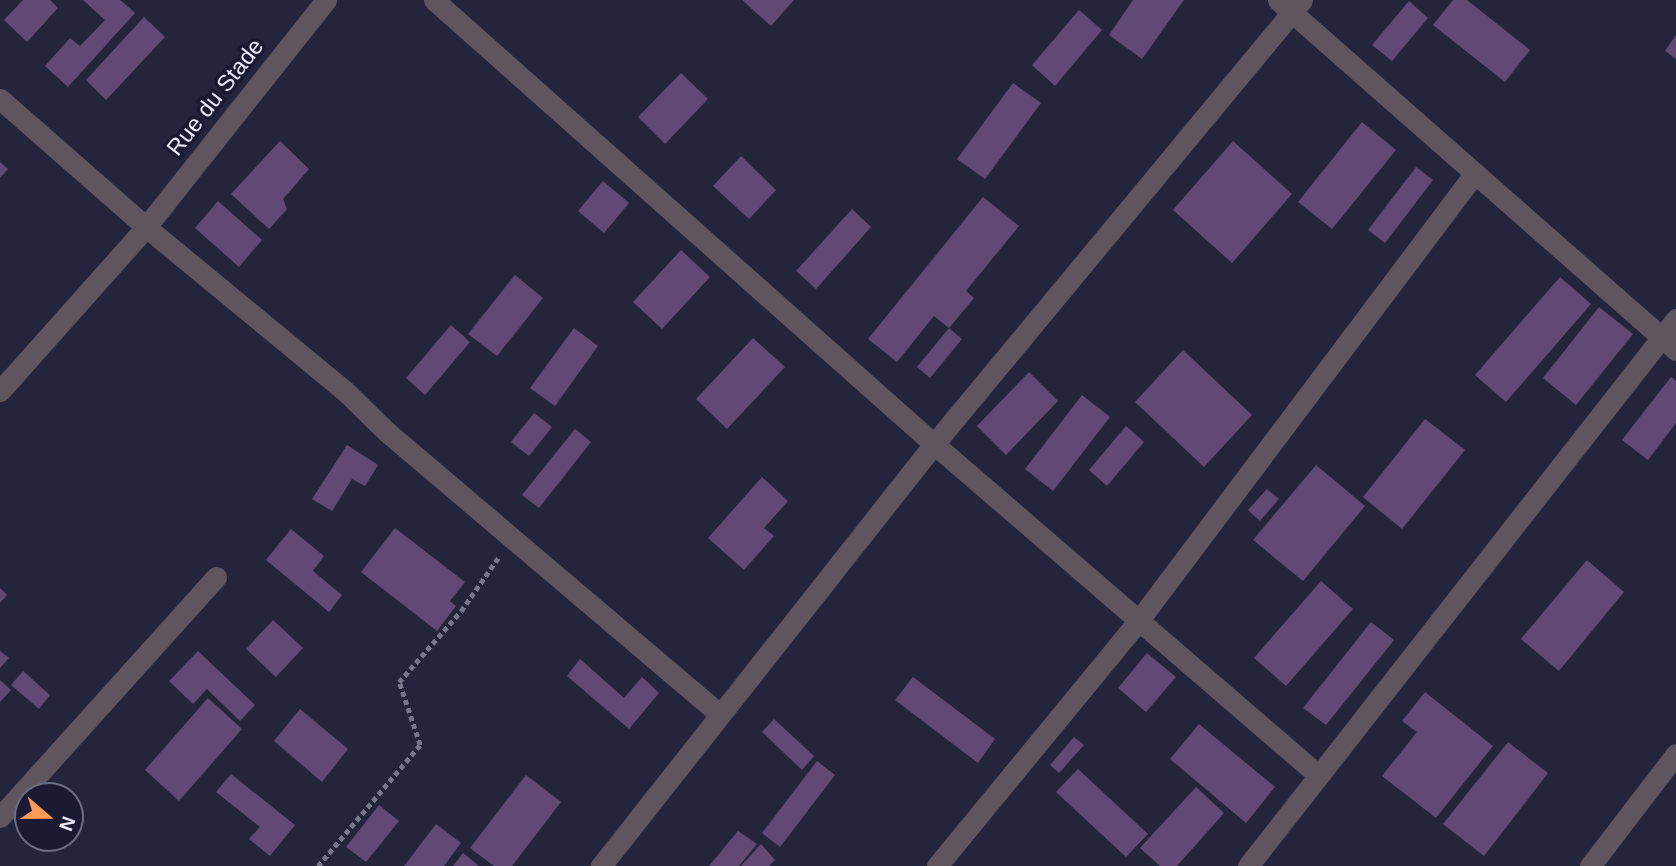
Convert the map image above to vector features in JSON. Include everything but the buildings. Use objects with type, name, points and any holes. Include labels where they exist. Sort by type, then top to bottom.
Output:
[{"type":"street","name":"Rue du Stade","points":[[0,391],[146,227],[326,0]]},
{"type":"street","points":[[434,0],[934,444],[1317,775]]},
{"type":"street","points":[[601,866],[934,444],[1291,4],[1475,173],[1668,344]]},
{"type":"street","points":[[0,99],[146,227],[344,390],[387,432],[720,715]]},
{"type":"street","points":[[937,866],[1139,620],[1475,173]]},
{"type":"street","points":[[1248,866],[1317,775],[1668,344],[1676,319]]},
{"type":"street","points":[[0,817],[216,576]]},
{"type":"street","points":[[1590,866],[1676,754]]},
{"type":"path","points":[[318,866],[420,745],[399,682],[461,611],[513,538]]}]
